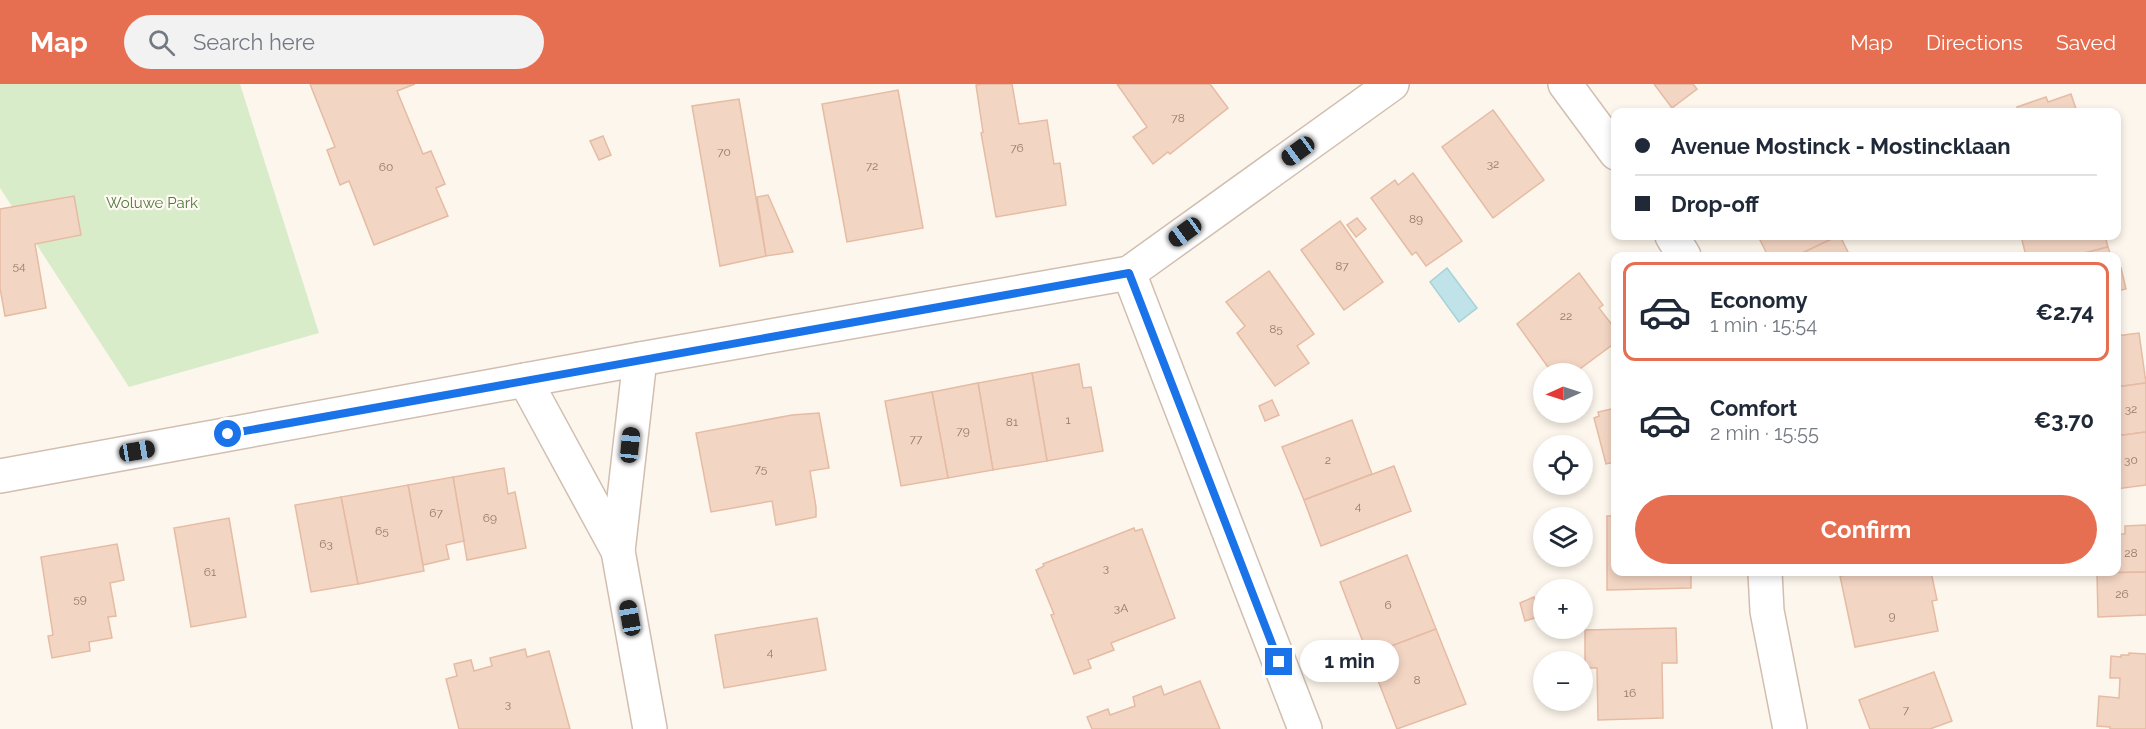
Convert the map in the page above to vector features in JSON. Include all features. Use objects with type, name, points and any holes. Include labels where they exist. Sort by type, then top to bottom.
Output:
[{"type":"street","points":[[0,476],[640,359],[1129,273],[1392,84]]},
{"type":"street","points":[[1565,84],[1611,146]]},
{"type":"street","points":[[1129,273],[1305,729]]},
{"type":"street","points":[[640,359],[618,551],[650,729]]},
{"type":"street","points":[[525,380],[618,551]]},
{"type":"street","points":[[1765,576],[1767,611],[1790,729]]},
{"type":"green space","name":"Woluwe Park","points":[[0,84],[240,84],[319,333],[129,387],[0,188]]},
{"type":"water","points":[[1447,268],[1477,308],[1459,322],[1430,282]]},
{"type":"building","points":[[310,84],[415,84],[397,91],[423,154],[431,151],[445,184],[436,188],[448,216],[374,245],[349,181],[340,185],[327,150],[335,147]]},
{"type":"building","points":[[1012,84],[1019,124],[1047,120],[1054,164],[1060,163],[1066,205],[996,217],[981,133],[983,132],[976,85]]},
{"type":"building","points":[[1117,84],[1210,84],[1228,108],[1170,154],[1168,152],[1153,164],[1133,137],[1147,127]]},
{"type":"building","points":[[1654,84],[1693,84],[1697,89],[1672,108]]},
{"type":"building","points":[[898,90],[923,228],[847,242],[822,104]]},
{"type":"building","points":[[2071,94],[2076,108],[2017,107],[2046,97],[2048,102]]},
{"type":"building","points":[[739,99],[766,256],[720,266],[692,106]]},
{"type":"building","points":[[1493,110],[1544,180],[1493,218],[1442,147]]},
{"type":"building","points":[[603,136],[611,155],[599,160],[590,141]]},
{"type":"building","points":[[1413,173],[1462,241],[1426,266],[1416,252],[1412,255],[1371,198],[1395,180],[1398,185]]},
{"type":"building","points":[[768,195],[793,252],[766,256],[757,197]]},
{"type":"building","points":[[74,196],[81,235],[35,244],[46,308],[5,316],[0,288],[0,209]]},
{"type":"building","points":[[1357,218],[1366,229],[1356,237],[1347,225]]},
{"type":"building","points":[[1340,221],[1383,282],[1344,310],[1301,250]]},
{"type":"building","points":[[1760,240],[1830,240],[1804,252],[1766,252]]},
{"type":"building","points":[[1830,240],[1842,240],[1848,252],[1804,252]]},
{"type":"building","points":[[2022,240],[2106,240],[2108,247],[2089,252],[2025,252]]},
{"type":"building","points":[[2108,247],[2110,252],[2089,252]]},
{"type":"building","points":[[2121,268],[2126,289],[2121,290]]},
{"type":"building","points":[[1269,271],[1314,334],[1297,346],[1309,363],[1275,386],[1237,333],[1245,326],[1226,302]]},
{"type":"building","points":[[1579,273],[1603,305],[1599,308],[1611,324],[1611,346],[1588,363],[1545,363],[1517,324]]},
{"type":"building","points":[[2139,333],[2146,383],[2121,386],[2121,335]]},
{"type":"building","points":[[1079,364],[1083,388],[1091,387],[1103,451],[1047,461],[1032,373]]},
{"type":"building","points":[[1032,373],[1047,461],[993,470],[978,383]]},
{"type":"building","points":[[978,383],[993,470],[948,478],[932,392]]},
{"type":"building","points":[[2146,383],[2146,432],[2121,435],[2121,386]]},
{"type":"building","points":[[932,392],[948,478],[901,486],[885,401]]},
{"type":"building","points":[[1272,400],[1279,415],[1265,421],[1259,406]]},
{"type":"building","points":[[1611,409],[1611,463],[1606,464],[1594,418],[1599,416],[1598,412]]},
{"type":"building","points":[[819,413],[829,468],[810,471],[816,517],[776,525],[772,501],[711,512],[696,433],[792,415]]},
{"type":"building","points":[[1352,420],[1372,474],[1304,500],[1282,447]]},
{"type":"building","points":[[2146,432],[2146,485],[2121,488],[2121,435]]},
{"type":"building","points":[[1394,466],[1411,511],[1321,546],[1304,500]]},
{"type":"building","points":[[504,468],[508,494],[515,492],[526,548],[467,560],[453,477]]},
{"type":"building","points":[[453,477],[464,541],[446,545],[449,559],[423,565],[408,485]]},
{"type":"building","points":[[408,485],[424,571],[358,584],[341,497]]},
{"type":"building","points":[[341,497],[358,584],[311,592],[295,505]]},
{"type":"building","points":[[1607,516],[1611,516],[1611,576],[1691,576],[1691,588],[1607,590]]},
{"type":"building","points":[[229,518],[246,617],[191,627],[174,528]]},
{"type":"building","points":[[2146,525],[2146,572],[2121,573],[2121,534],[2125,534],[2125,526]]},
{"type":"building","points":[[1134,528],[1135,531],[1142,529],[1175,618],[1111,643],[1114,650],[1088,660],[1091,668],[1074,674],[1051,615],[1054,614],[1036,570],[1044,566],[1043,564]]},
{"type":"building","points":[[117,544],[124,580],[110,583],[116,616],[108,617],[112,638],[89,642],[90,651],[52,658],[48,636],[53,635],[41,557]]},
{"type":"building","points":[[1407,555],[1436,629],[1368,655],[1340,582]]},
{"type":"building","points":[[2146,572],[2146,615],[2098,617],[2097,576],[2121,576],[2121,573]]},
{"type":"building","points":[[1840,576],[1932,576],[1937,600],[1932,601],[1938,631],[1855,647]]},
{"type":"building","points":[[1533,597],[1533,618],[1525,621],[1520,603]]},
{"type":"building","points":[[817,618],[826,670],[724,688],[715,635]]},
{"type":"building","points":[[1676,628],[1677,663],[1662,663],[1663,718],[1598,720],[1597,668],[1593,668],[1593,651],[1585,651],[1585,639],[1593,639],[1593,630]]},
{"type":"building","points":[[1436,629],[1466,704],[1397,729],[1368,655]]},
{"type":"building","points":[[525,649],[527,657],[549,651],[570,729],[459,729],[446,679],[457,676],[454,664],[471,660],[474,671],[492,666],[490,658]]},
{"type":"building","points":[[2129,653],[2146,654],[2146,729],[2110,729],[2110,727],[2097,726],[2099,696],[2119,698],[2120,678],[2110,678],[2111,656],[2121,657]]},
{"type":"building","points":[[1934,672],[1952,721],[1930,729],[1870,729],[1859,700]]},
{"type":"building","points":[[1200,681],[1220,729],[1092,729],[1087,717],[1108,709],[1110,715],[1135,706],[1133,697],[1161,686],[1164,695]]},
{"type":"route","points":[[228,434],[1129,273],[1279,662]]}]
